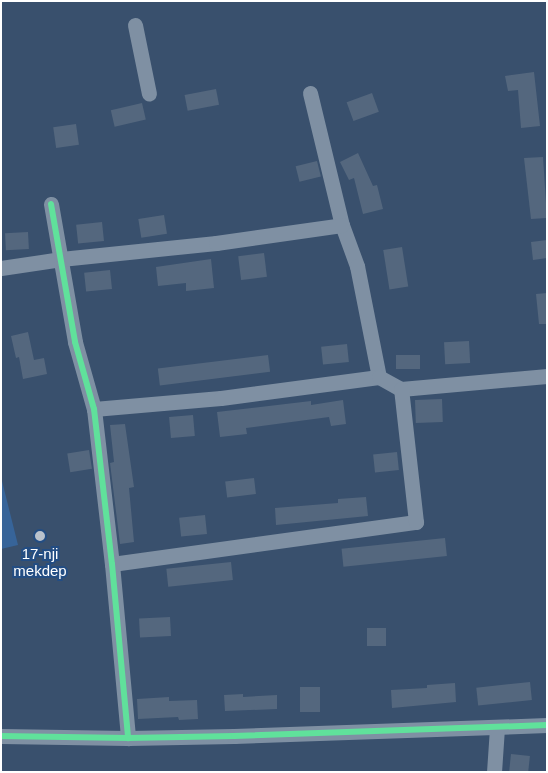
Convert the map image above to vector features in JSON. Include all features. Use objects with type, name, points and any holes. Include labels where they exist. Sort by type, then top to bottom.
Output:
[{"type":"street","points":[[135,26],[149,94]]},
{"type":"street","points":[[310,93],[342,225],[357,266],[379,377]]},
{"type":"street","points":[[51,204],[62,259],[74,342],[94,409],[112,564],[128,738]]},
{"type":"street","points":[[1,268],[62,259],[216,243],[342,225]]},
{"type":"street","points":[[94,409],[221,398],[379,377],[402,389],[547,376]]},
{"type":"street","points":[[112,564],[416,522],[402,389]]},
{"type":"street","points":[[1,736],[128,738],[547,725]]},
{"type":"street","points":[[494,772],[497,728]]},
{"type":"shaded area","points":[[1,477],[18,545],[1,549]]},
{"type":"building","points":[[534,72],[540,126],[521,128],[518,90],[508,91],[505,76]]},
{"type":"building","points":[[216,89],[219,105],[188,111],[185,95]]},
{"type":"building","points":[[372,93],[379,112],[353,121],[347,102]]},
{"type":"building","points":[[142,103],[146,120],[115,127],[111,110]]},
{"type":"building","points":[[76,124],[79,145],[56,148],[53,127]]},
{"type":"building","points":[[358,153],[373,186],[377,185],[383,209],[363,214],[354,178],[349,180],[340,162]]},
{"type":"building","points":[[543,157],[547,218],[531,219],[524,158]]},
{"type":"building","points":[[317,161],[321,177],[300,182],[296,166]]},
{"type":"building","points":[[164,215],[167,234],[141,238],[138,219]]},
{"type":"building","points":[[102,222],[104,241],[78,244],[76,225]]},
{"type":"building","points":[[28,232],[29,249],[6,250],[5,233]]},
{"type":"building","points":[[547,240],[547,258],[533,260],[531,242]]},
{"type":"building","points":[[402,247],[408,287],[389,289],[383,250]]},
{"type":"building","points":[[264,253],[267,277],[241,280],[238,256]]},
{"type":"building","points":[[211,259],[214,288],[186,291],[186,283],[158,286],[156,267]]},
{"type":"building","points":[[110,270],[112,289],[86,292],[84,273]]},
{"type":"building","points":[[547,293],[547,324],[539,324],[536,294]]},
{"type":"building","points":[[28,332],[34,360],[44,358],[47,374],[23,379],[19,357],[16,358],[11,336]]},
{"type":"building","points":[[469,341],[470,363],[445,364],[444,342]]},
{"type":"building","points":[[347,344],[349,362],[323,365],[321,347]]},
{"type":"building","points":[[268,355],[270,372],[160,385],[158,369]]},
{"type":"building","points":[[396,355],[420,355],[420,369],[396,369]]},
{"type":"building","points":[[442,399],[443,422],[416,423],[415,400]]},
{"type":"building","points":[[343,400],[346,424],[331,426],[329,417],[246,428],[247,434],[220,437],[217,412],[311,401],[311,405]]},
{"type":"building","points":[[193,415],[195,436],[171,438],[169,417]]},
{"type":"building","points":[[125,424],[134,487],[129,488],[134,542],[120,544],[110,463],[114,462],[110,425]]},
{"type":"building","points":[[89,450],[92,469],[70,472],[67,453]]},
{"type":"building","points":[[397,452],[399,470],[375,472],[373,455]]},
{"type":"building","points":[[254,478],[256,494],[227,497],[225,482]]},
{"type":"building","points":[[366,497],[368,516],[276,525],[275,508],[338,503],[338,499]]},
{"type":"building","points":[[205,515],[207,534],[181,537],[179,518]]},
{"type":"building","points":[[445,538],[447,556],[343,567],[342,549]]},
{"type":"building","points":[[231,562],[233,580],[168,587],[166,569]]},
{"type":"building","points":[[170,617],[171,636],[140,638],[139,619]]},
{"type":"building","points":[[367,628],[386,628],[386,646],[367,646]]},
{"type":"building","points":[[530,682],[532,700],[478,706],[476,688]]},
{"type":"building","points":[[455,683],[456,702],[392,708],[391,690],[427,688],[427,685]]},
{"type":"building","points":[[300,687],[320,687],[320,712],[300,712]]},
{"type":"building","points":[[243,694],[243,697],[277,695],[277,709],[225,711],[224,695]]},
{"type":"building","points":[[169,697],[169,701],[197,700],[198,719],[179,720],[178,717],[138,719],[137,699]]},
{"type":"building","points":[[511,754],[530,756],[528,772],[509,772]]},
{"type":"cycle path","points":[[51,204],[75,342],[94,409],[112,564],[128,738]]},
{"type":"cycle path","points":[[1,736],[128,738],[234,736],[547,725]]},
{"type":"place","name":"17-nji mekdep","points":[[40,536]]}]
